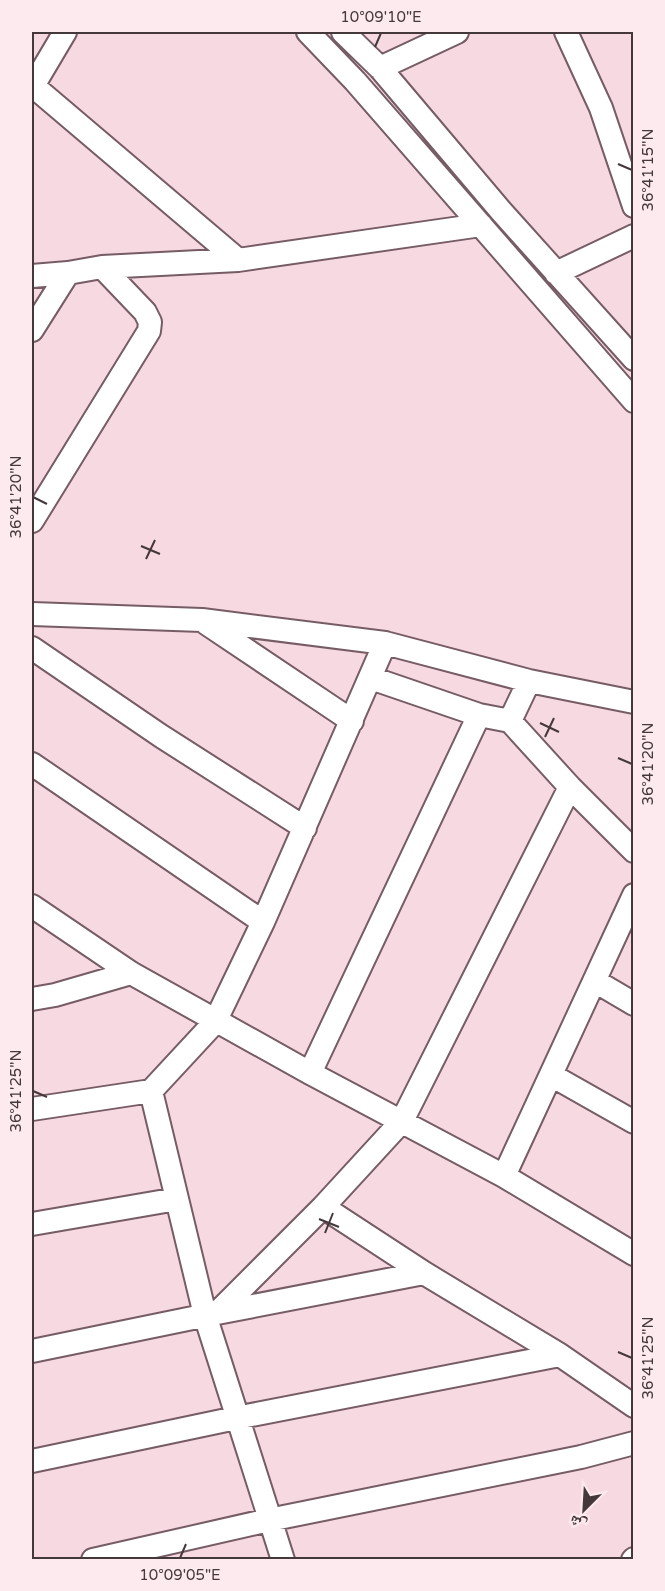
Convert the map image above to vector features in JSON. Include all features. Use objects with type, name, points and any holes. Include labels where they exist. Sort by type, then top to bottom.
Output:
[{"type":"street","points":[[65,32],[32,86],[238,260]]},
{"type":"street","points":[[308,32],[356,81],[633,401]]},
{"type":"street","points":[[343,32],[380,68],[556,273],[631,352]]},
{"type":"street","points":[[380,68],[457,32]]},
{"type":"street","points":[[566,32],[601,108],[633,206]]},
{"type":"street","points":[[448,188],[469,173]]},
{"type":"street","points":[[32,276],[102,267],[238,260],[481,225]]},
{"type":"street","points":[[556,273],[633,236]]},
{"type":"street","points":[[32,520],[149,331],[150,322],[145,312],[102,267]]},
{"type":"street","points":[[32,330],[68,273]]},
{"type":"street","points":[[32,614],[202,620],[385,643],[529,681],[633,702]]},
{"type":"street","points":[[202,620],[352,721]]},
{"type":"street","points":[[32,1109],[152,1091],[215,1022],[263,922],[385,643]]},
{"type":"street","points":[[32,648],[161,736],[305,828]]},
{"type":"street","points":[[371,678],[479,715],[510,721],[633,851]]},
{"type":"street","points":[[510,721],[529,681]]},
{"type":"street","points":[[310,1074],[479,715]]},
{"type":"street","points":[[32,764],[263,922]]},
{"type":"street","points":[[211,1314],[323,1207],[402,1121],[570,787]]},
{"type":"street","points":[[504,1176],[633,895]]},
{"type":"street","points":[[32,906],[131,974],[310,1074],[504,1176],[633,1254]]},
{"type":"street","points":[[32,999],[131,974]]},
{"type":"street","points":[[595,981],[633,1004]]},
{"type":"street","points":[[551,1075],[633,1122]]},
{"type":"street","points":[[152,1091],[177,1199],[211,1314],[236,1418],[283,1560]]},
{"type":"street","points":[[32,1224],[177,1199]]},
{"type":"street","points":[[323,1207],[424,1273],[560,1355],[633,1406]]},
{"type":"street","points":[[32,1351],[424,1273]]},
{"type":"street","points":[[32,1461],[236,1418],[560,1355]]},
{"type":"street","points":[[93,1560],[269,1520],[581,1457],[633,1443]]}]
